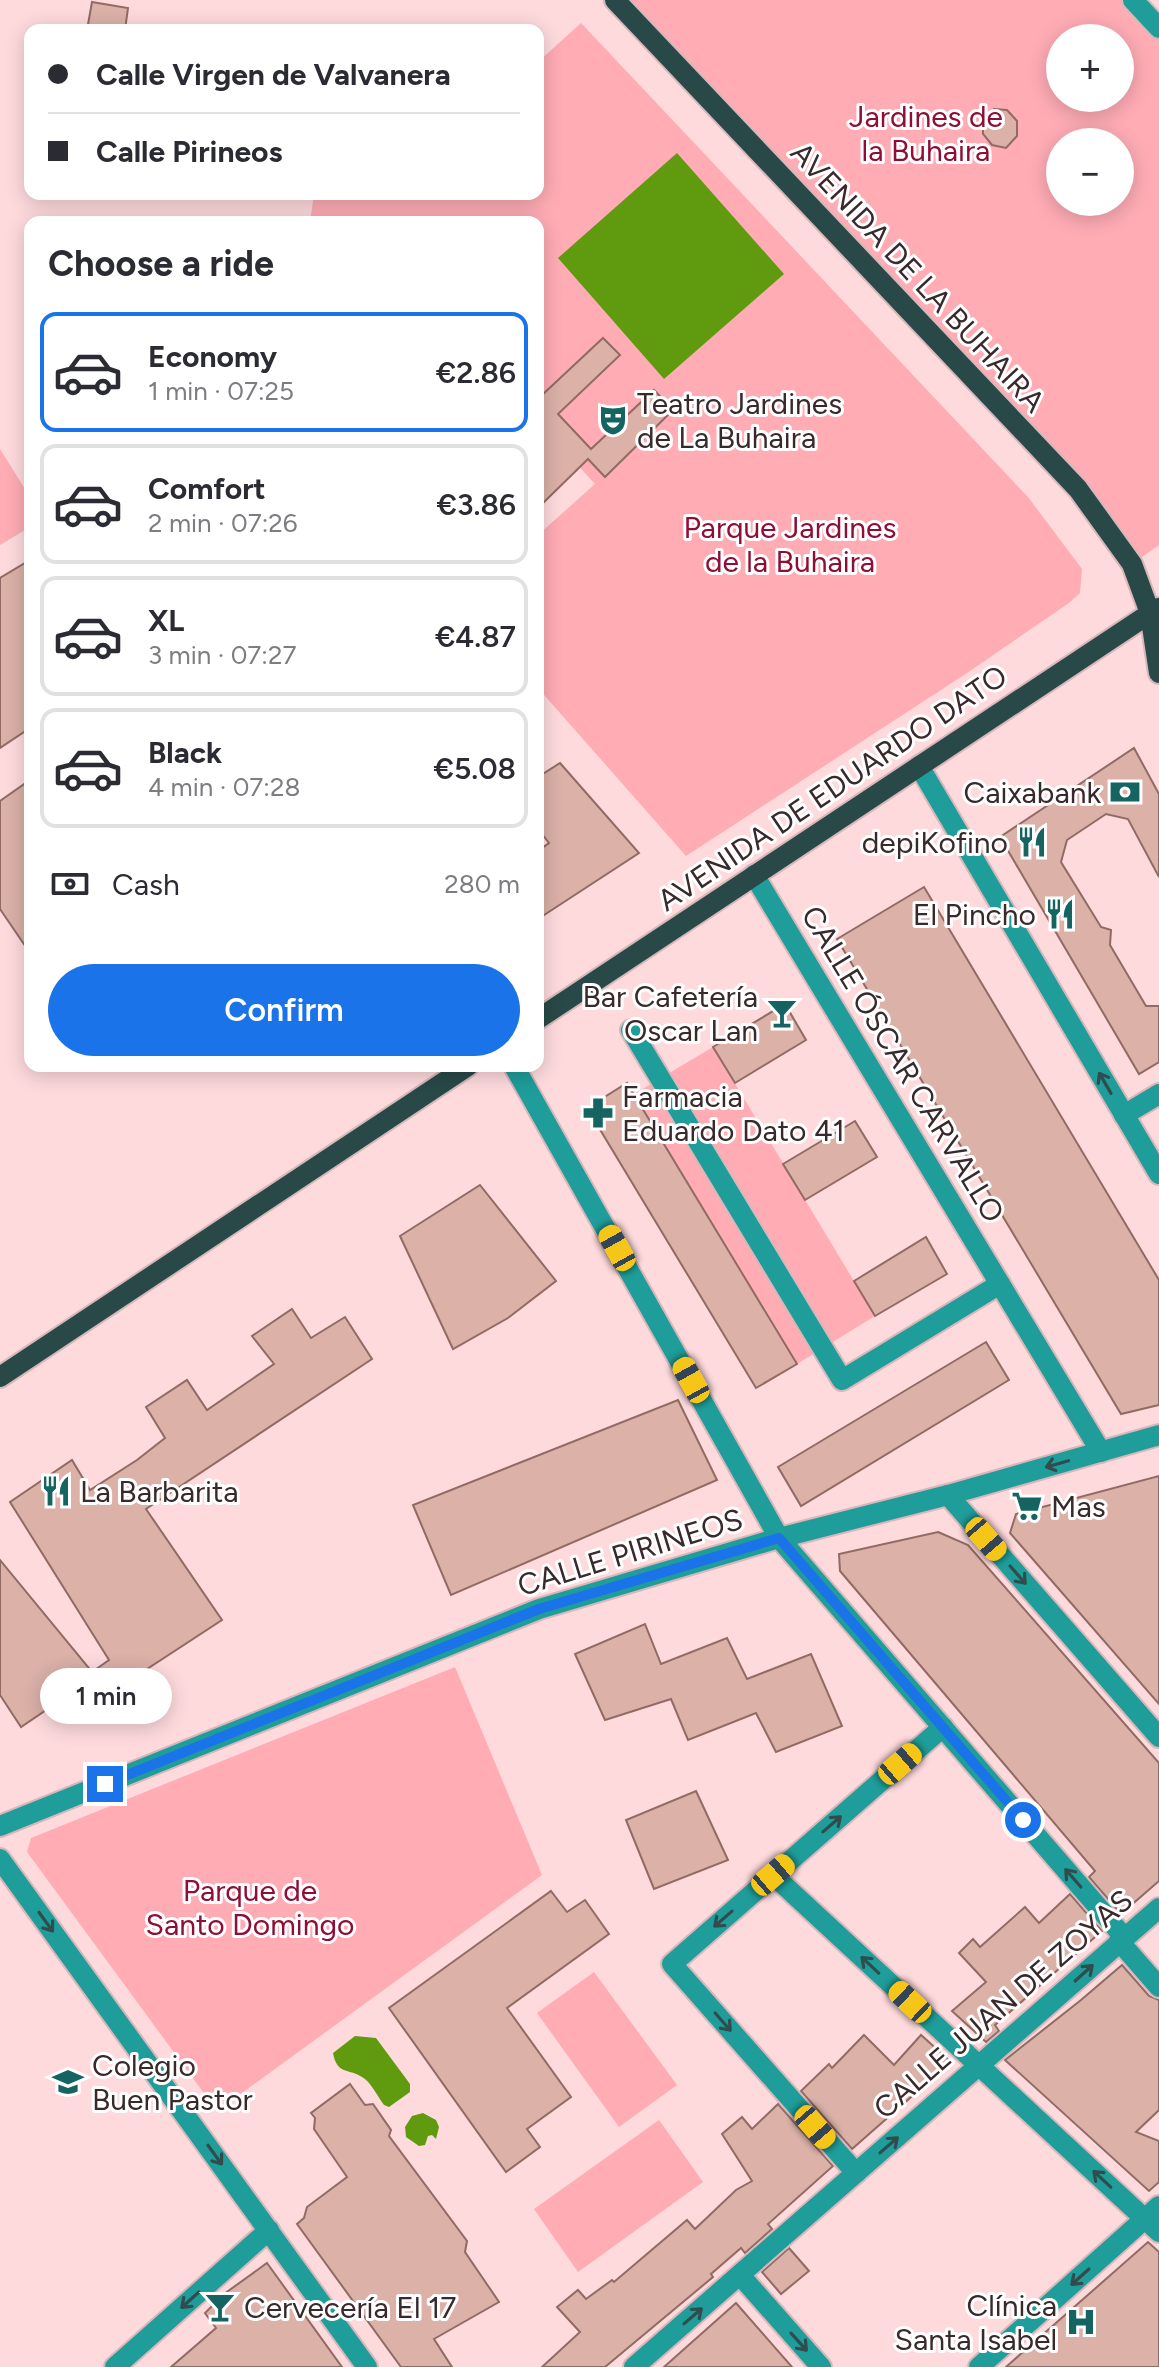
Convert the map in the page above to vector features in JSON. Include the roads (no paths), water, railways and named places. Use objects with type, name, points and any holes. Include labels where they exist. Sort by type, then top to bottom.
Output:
[{"type":"main road","name":"AVENIDA DE LA BUHAIRA","points":[[615,0],[1078,489],[1132,564],[1156,614],[1159,673]]},
{"type":"main road","name":"AVENIDA DE EDUARDO DATO","points":[[544,1015],[919,766],[1156,614]]},
{"type":"main road","points":[[0,1377],[459,1072]]},
{"type":"street","points":[[1133,0],[1159,28]]},
{"type":"street","points":[[919,766],[1159,1174]]},
{"type":"street","name":"CALLE ÓSCAR CARVALLO","points":[[754,875],[1101,1452]]},
{"type":"street","points":[[631,1030],[842,1380],[1000,1284]]},
{"type":"street","points":[[517,1072],[779,1538],[943,1727],[1159,1987]]},
{"type":"street","points":[[1124,1115],[1159,1094]]},
{"type":"street","name":"CALLE PIRINEOS","points":[[0,1826],[539,1609],[779,1538],[948,1495],[1159,1435]]},
{"type":"street","points":[[948,1495],[1159,1737]]},
{"type":"street","points":[[856,2173],[672,1964],[943,1727]]},
{"type":"street","points":[[0,1859],[367,2367]]},
{"type":"street","points":[[773,1875],[979,2066],[1154,2219],[979,2367]]},
{"type":"street","name":"CALLE JUAN DE ZOYAS","points":[[634,2367],[1159,1908]]},
{"type":"street","points":[[115,2367],[269,2230]]},
{"type":"street","points":[[740,2275],[821,2367]]},
{"type":"place","name":"Teatro Jardines de La Buhaira","points":[[613,420]]},
{"type":"place","name":"Caixabank","points":[[1125,792]]},
{"type":"place","name":"depiKofino","points":[[1032,842]]},
{"type":"place","name":"El Pincho","points":[[1060,914]]},
{"type":"place","name":"Bar Cafetería Oscar Lan","points":[[782,1013]]},
{"type":"place","name":"Farmacia Eduardo Dato 41","points":[[598,1113]]},
{"type":"place","name":"La Barbarita","points":[[56,1491]]},
{"type":"place","name":"Mas","points":[[1027,1506]]},
{"type":"place","name":"Colegio Buen Pastor","points":[[68,2082]]},
{"type":"place","name":"Cervecería El 17","points":[[220,2307]]},
{"type":"place","name":"Clínica Santa Isabel","points":[[1081,2322]]},
{"type":"park label","name":"Jardines de la Buhaira","points":[[926,133]]},
{"type":"park label","name":"Parque Jardines de la Buhaira","points":[[790,544]]},
{"type":"park label","name":"Parque de Santo Domingo","points":[[250,1907]]}]
